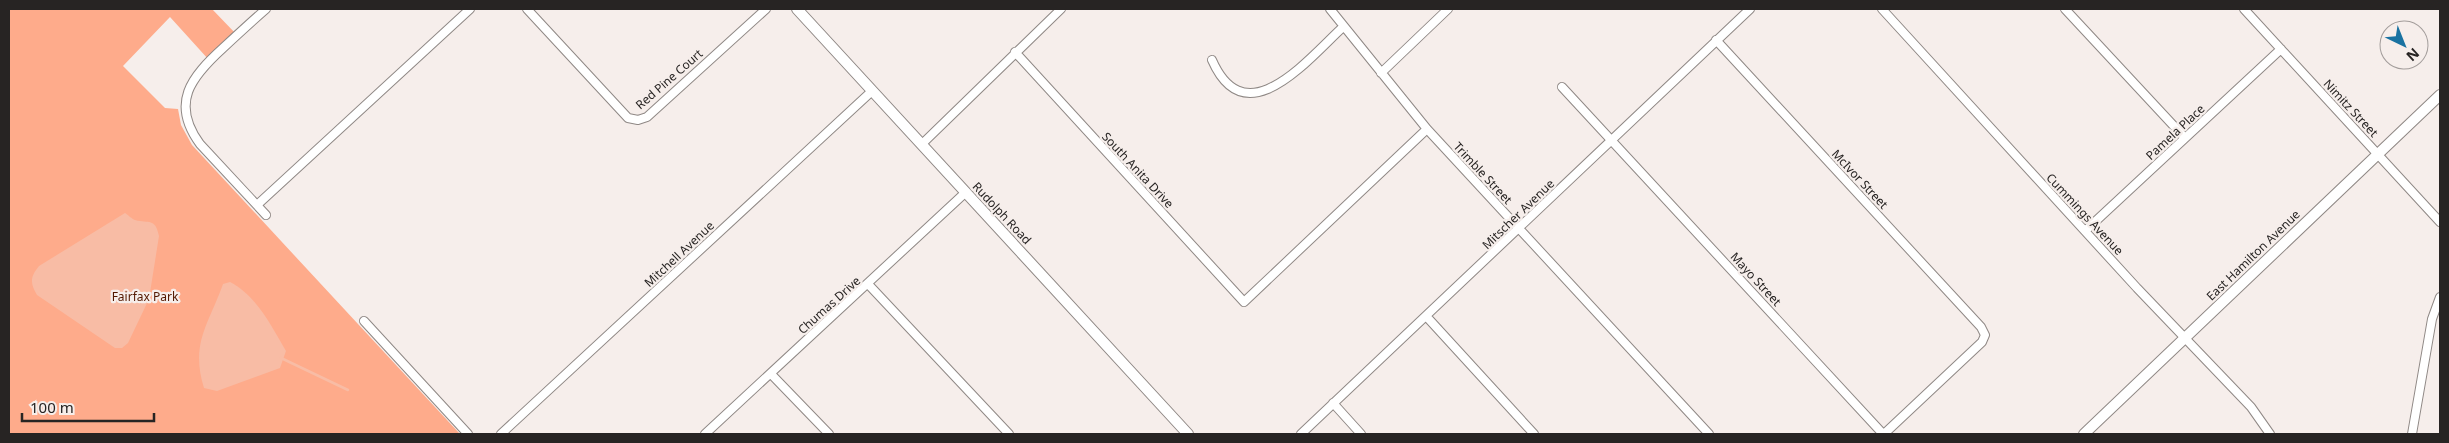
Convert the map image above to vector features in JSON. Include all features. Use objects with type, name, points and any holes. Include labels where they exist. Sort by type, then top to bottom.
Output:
[{"type":"street","points":[[266,9],[201,68],[188,89],[185,110],[192,134],[266,215]]},
{"type":"street","points":[[257,205],[470,9]]},
{"type":"street","name":"Red Pine Court","points":[[527,9],[628,118],[638,120],[647,117],[766,9]]},
{"type":"street","name":"Rudolph Road","points":[[797,9],[1188,434]]},
{"type":"street","points":[[922,144],[1015,52],[1062,9]]},
{"type":"street","name":"Trimble Street","points":[[1330,9],[1427,129],[1709,434]]},
{"type":"street","points":[[1381,73],[1448,9]]},
{"type":"street","name":"Mitscher Avenue","points":[[1301,434],[1750,9]]},
{"type":"street","name":"Cummings Avenue","points":[[1882,9],[2085,231],[2251,408],[2270,434]]},
{"type":"street","points":[[2065,9],[2185,138]]},
{"type":"street","name":"Nimitz Street","points":[[2244,9],[2440,222]]},
{"type":"street","points":[[1212,60],[1218,74],[1228,86],[1241,92],[1265,92],[1281,83],[1343,27]]},
{"type":"street","name":"McIvor Street","points":[[1716,40],[1981,327],[1984,335],[1982,342],[1883,434]]},
{"type":"street","name":"Pamela Place","points":[[2085,231],[2281,49]]},
{"type":"street","name":"South Anita Drive","points":[[1015,52],[1244,302],[1427,129]]},
{"type":"street","name":"Mayo Street","points":[[1562,87],[1883,434]]},
{"type":"street","name":"Mitchell Avenue","points":[[501,434],[872,91]]},
{"type":"street","name":"East Hamilton Avenue","points":[[2084,434],[2440,95]]},
{"type":"street","name":"Chumas Drive","points":[[705,434],[966,192]]},
{"type":"street","points":[[868,284],[1009,434]]},
{"type":"street","points":[[2412,434],[2432,319],[2440,297]]},
{"type":"street","points":[[1426,316],[1534,434]]},
{"type":"street","points":[[364,321],[468,434]]},
{"type":"street","points":[[771,374],[829,434]]},
{"type":"street","points":[[1333,403],[1361,434]]},
{"type":"green space","name":"Fairfax Park","points":[[9,9],[212,9],[237,35],[209,60],[170,17],[123,66],[165,108],[178,109],[181,125],[192,145],[460,434],[9,434]]},
{"type":"shaded area","points":[[125,213],[135,220],[151,222],[156,226],[159,236],[149,299],[128,343],[122,348],[115,348],[37,295],[32,280],[39,266]]},
{"type":"shaded area","points":[[230,282],[248,295],[255,303],[286,351],[280,368],[217,391],[204,388],[200,372],[200,346],[223,284]]},
{"type":"waterway","points":[[281,358],[348,390]]}]
